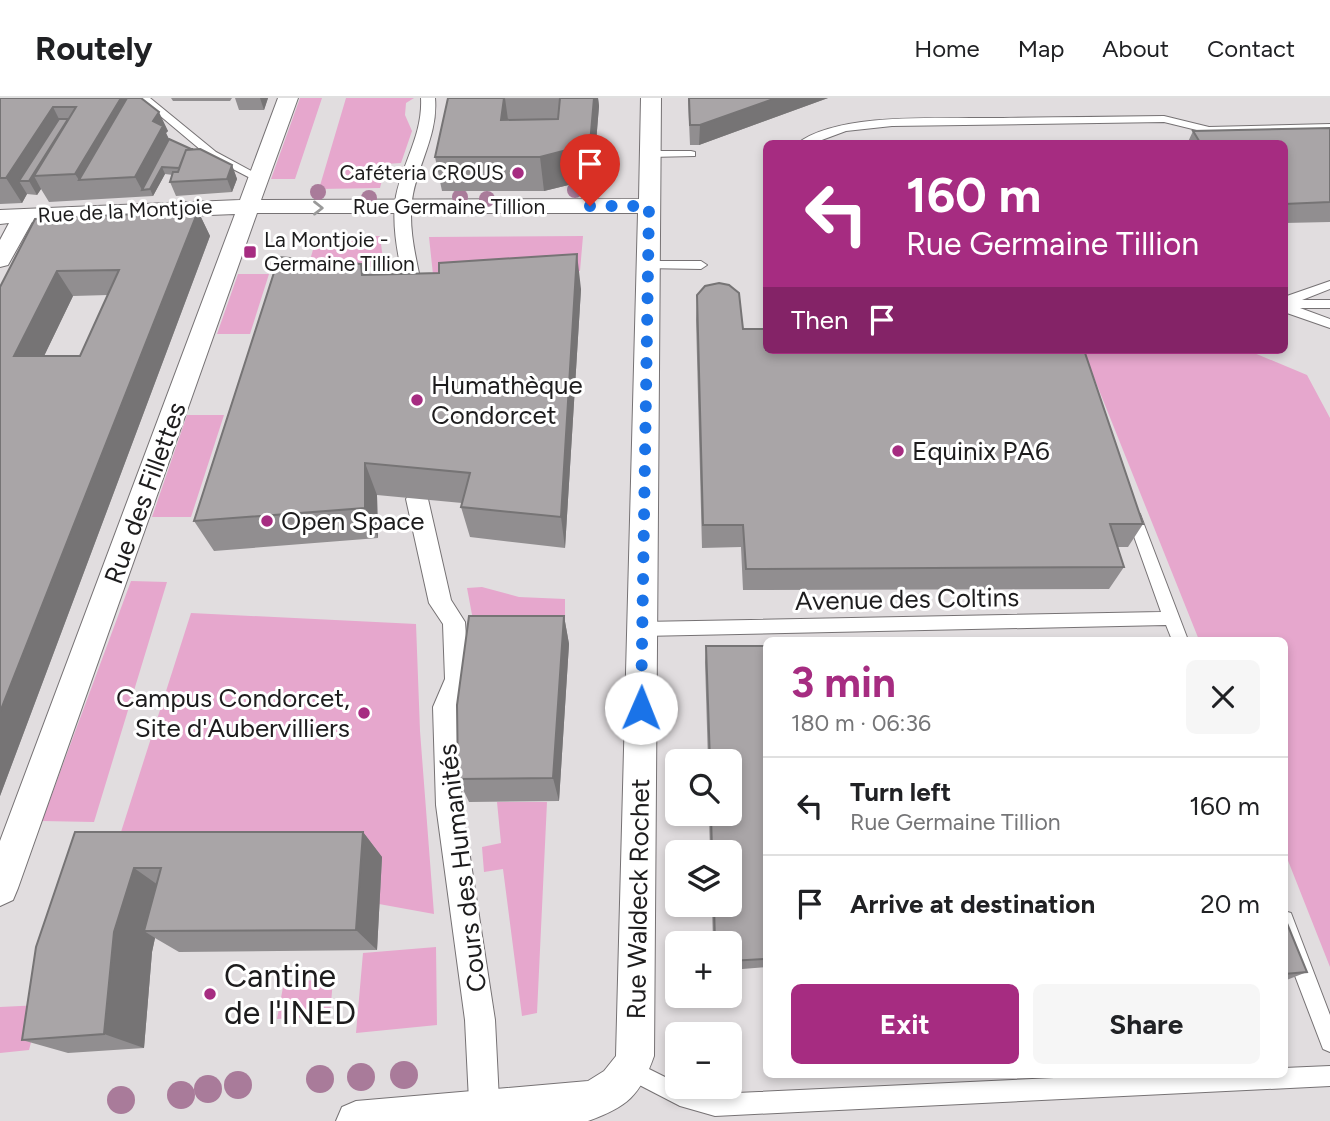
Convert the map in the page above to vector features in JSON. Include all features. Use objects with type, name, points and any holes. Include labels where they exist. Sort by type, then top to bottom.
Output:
[{"type":"street","name":"Rue des Fillettes","points":[[0,888],[288,98]]},
{"type":"street","points":[[416,308],[403,207],[408,182],[418,162],[430,110],[428,98]]},
{"type":"street","name":"Rue Waldeck Rochet","points":[[631,1070],[636,1034],[650,98]]},
{"type":"street","name":"Rue Germaine Tillion","points":[[250,207],[649,206]]},
{"type":"street","name":"Rue de la Montjoie","points":[[0,217],[250,207]]},
{"type":"street","points":[[0,260],[24,216]]},
{"type":"street","name":"Cours des Humanités","points":[[417,499],[440,603],[454,622],[457,680],[445,706],[449,805],[480,1020],[484,1114]]},
{"type":"street","points":[[356,1121],[484,1114],[587,1101],[607,1095],[621,1084],[631,1070]]},
{"type":"lane","points":[[144,98],[194,144],[230,167],[260,179]]},
{"type":"lane","points":[[810,140],[827,132],[892,123],[1164,119],[1209,130],[1330,127]]},
{"type":"lane","points":[[650,154],[691,154]]},
{"type":"lane","points":[[648,264],[701,265]]},
{"type":"lane","points":[[1288,302],[1330,285]]},
{"type":"lane","points":[[1288,304],[1330,304]]},
{"type":"lane","points":[[1288,306],[1330,324]]},
{"type":"lane","points":[[1133,514],[1179,637]]},
{"type":"lane","name":"Avenue des Coltins","points":[[642,629],[1172,618]]},
{"type":"lane","points":[[1288,931],[1330,1042]]},
{"type":"lane","points":[[631,1070],[687,1099],[715,1105],[1288,1078]]},
{"type":"lane","points":[[1288,1078],[1330,1076]]},
{"type":"shaded area","points":[[300,98],[322,98],[295,179],[271,179]]},
{"type":"shaded area","points":[[346,98],[414,98],[406,103],[405,115],[412,131],[401,163],[386,164],[380,188],[319,189]]},
{"type":"shaded area","points":[[317,236],[380,236],[384,267],[308,267]]},
{"type":"shaded area","points":[[583,236],[580,271],[434,284],[429,237]]},
{"type":"shaded area","points":[[238,274],[269,274],[250,334],[217,334]]},
{"type":"shaded area","points":[[1085,354],[1257,354],[1307,375],[1330,418],[1330,967],[1288,861],[1288,637],[1198,637]]},
{"type":"shaded area","points":[[187,415],[224,415],[191,517],[152,517]]},
{"type":"shaded area","points":[[131,581],[167,582],[94,822],[42,821]]},
{"type":"shaded area","points":[[482,587],[519,597],[565,599],[565,635],[476,636],[467,588]]},
{"type":"shaded area","points":[[191,613],[416,624],[420,731],[434,914],[379,904],[382,857],[113,857]]},
{"type":"shaded area","points":[[497,802],[547,802],[537,1013],[522,1016],[503,869],[484,872],[482,847],[501,843]]},
{"type":"shaded area","points":[[436,947],[437,1025],[356,1033],[363,953]]},
{"type":"shaded area","points":[[333,979],[330,1016],[277,1019],[284,982]]},
{"type":"shaded area","points":[[41,1005],[29,1050],[0,1053],[0,1007]]},
{"type":"building","points":[[0,98],[121,98],[75,174],[34,176],[76,107],[53,107],[6,178],[0,178]]},
{"type":"building","points":[[127,98],[141,98],[159,112],[153,121],[163,126],[135,177],[79,180]]},
{"type":"building","points":[[448,98],[504,98],[501,120],[558,119],[560,98],[594,98],[590,144],[540,157],[435,157]]},
{"type":"building","points":[[689,98],[776,98],[700,125],[690,125]]},
{"type":"building","points":[[59,119],[68,119],[29,181],[19,181]]},
{"type":"building","points":[[1330,128],[1330,202],[1288,204],[1288,140],[1199,140],[1193,131]]},
{"type":"building","points":[[169,139],[191,149],[186,150],[179,168],[162,167],[150,189],[142,190]]},
{"type":"building","points":[[200,149],[232,165],[227,179],[170,182],[173,172],[178,172],[186,150]]},
{"type":"building","points":[[198,211],[0,712],[0,287],[35,219]],"holes":[[[119,270],[80,356],[14,356],[57,271]]]},
{"type":"building","name":"Humathèque Condorcet","points":[[577,254],[561,517],[461,507],[470,473],[365,463],[365,508],[194,521],[279,257],[361,264],[362,275],[439,273],[439,263]]},
{"type":"building","name":"Equinix PA6","points":[[719,283],[729,285],[739,293],[743,329],[763,329],[763,354],[1085,354],[1143,524],[1110,524],[1124,567],[746,569],[743,525],[703,525],[697,295],[705,286]]},
{"type":"building","points":[[469,616],[564,616],[553,778],[458,779],[457,705]]},
{"type":"building","points":[[706,646],[763,646],[763,959],[742,960],[742,931],[715,931],[714,917],[742,917],[742,840],[712,840],[711,826],[742,826],[742,749],[710,749]]},
{"type":"building","points":[[75,832],[363,832],[356,930],[144,931],[161,868],[134,868],[114,932],[104,1034],[22,1040],[36,947]]},
{"type":"building","points":[[1288,926],[1307,972],[1288,974]]},
{"type":"place","name":"Caféteria CROUS","points":[[518,173]]},
{"type":"place","name":"La Montjoie - Germaine Tillion","points":[[250,252]]},
{"type":"place","name":"Humathèque Condorcet","points":[[417,400]]},
{"type":"place","name":"Equinix PA6","points":[[898,451]]},
{"type":"place","name":"Open Space","points":[[267,521]]},
{"type":"place","name":"Campus Condorcet, Site d'Aubervilliers","points":[[364,713]]},
{"type":"place","name":"Cantine de l'INED","points":[[210,994]]},
{"type":"route","points":[[590,206],[649,206],[641,708]]}]
